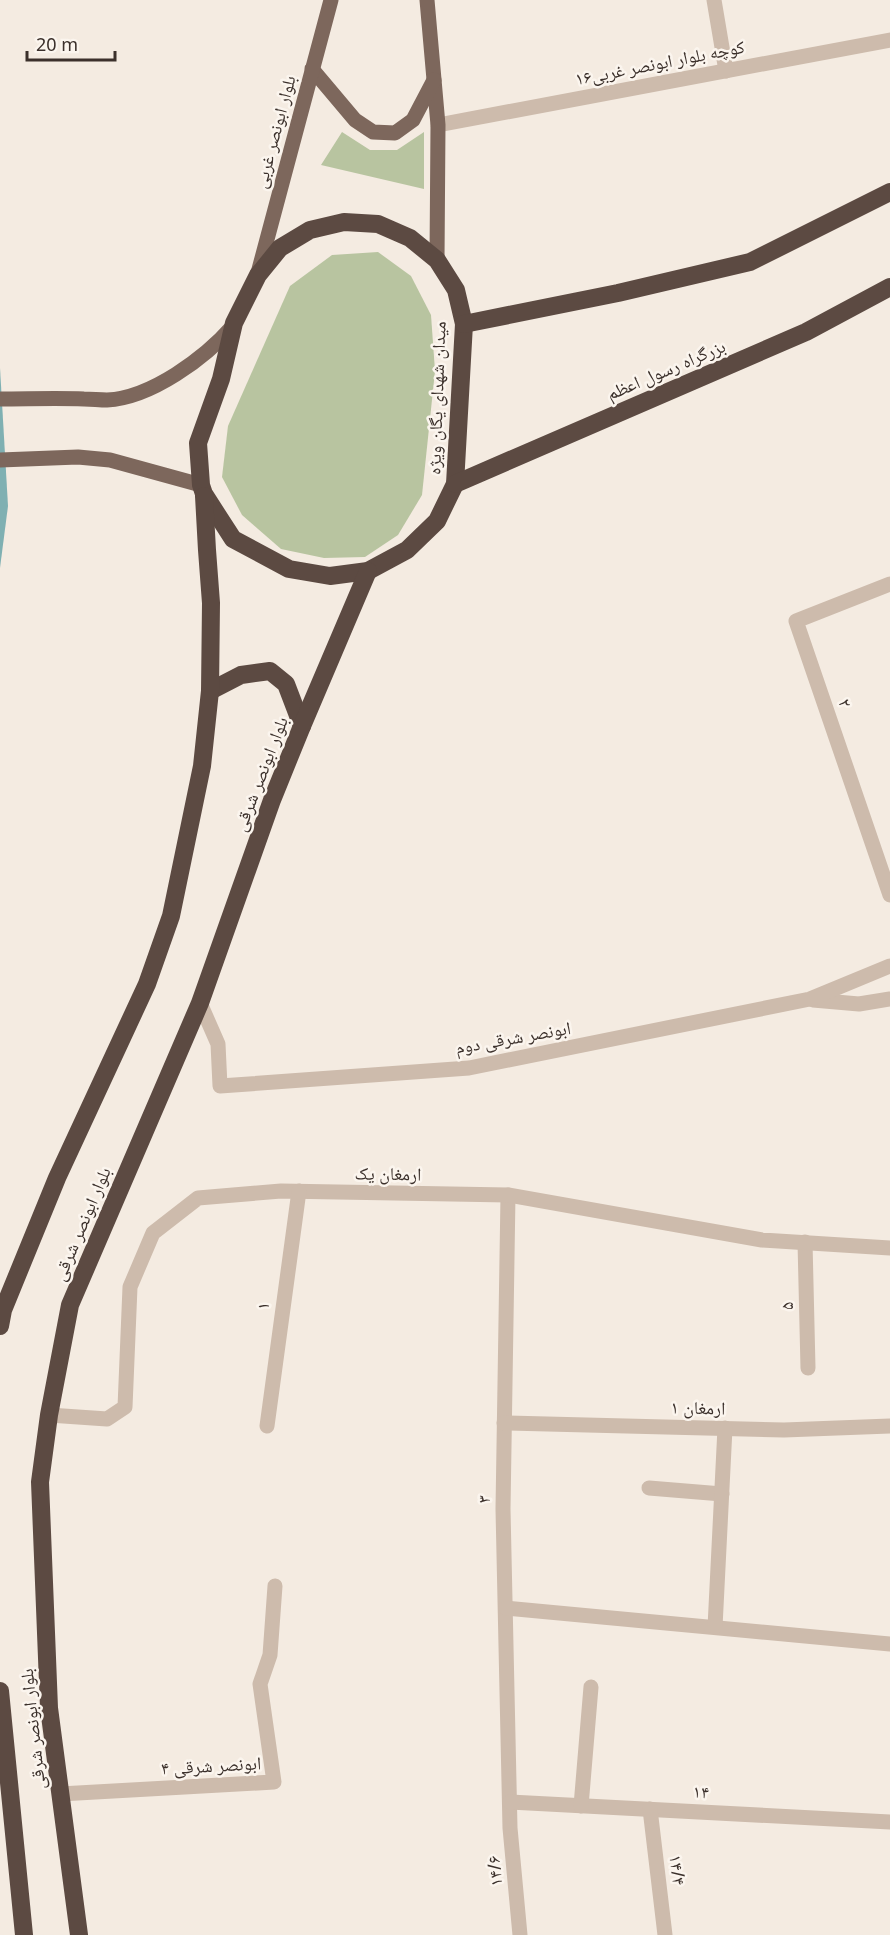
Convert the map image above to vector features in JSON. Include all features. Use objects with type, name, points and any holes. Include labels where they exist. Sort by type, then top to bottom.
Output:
[{"type":"highway","points":[[464,324],[618,293],[750,262],[890,192]]},
{"type":"highway","name":"میدان شهدای یگان ویژه","points":[[344,222],[378,224],[410,238],[437,260],[456,290],[464,324],[455,484],[437,521],[407,550],[368,571],[330,576],[289,569],[233,539],[203,490],[198,443],[221,379],[234,323],[258,275],[280,248],[310,230],[344,222]]},
{"type":"highway","name":"بزرگراه رسول اعظم","points":[[455,484],[806,332],[890,287]]},
{"type":"highway","points":[[0,1326],[3,1310],[57,1178],[147,984],[171,916],[202,766],[210,691],[212,603],[203,490]]},
{"type":"highway","name":"بلوار ابونصر شرقی","points":[[79,1935],[49,1708],[40,1482],[49,1415],[70,1305],[200,1003],[272,800],[368,571]]},
{"type":"highway","points":[[210,691],[241,675],[270,671],[286,684],[302,726]]},
{"type":"highway","name":"بلوار ابونصر شرقی","points":[[0,1691],[24,1935]]},
{"type":"main road","name":"بلوار ابونصر غربی","points":[[258,275],[330,0]]},
{"type":"main road","points":[[427,0],[438,125],[437,260]]},
{"type":"main road","points":[[312,69],[355,120],[373,132],[395,133],[413,120],[434,80]]},
{"type":"main road","points":[[0,399],[108,400],[130,395],[187,368],[220,340],[234,323]]},
{"type":"main road","points":[[0,460],[78,457],[110,460],[203,490]]},
{"type":"street","points":[[714,0],[726,71]]},
{"type":"street","name":"کوچه بلوار ابونصر غربی۱۶","points":[[438,125],[890,40]]},
{"type":"street","name":"۲","points":[[890,584],[796,621],[890,895]]},
{"type":"street","name":"ابونصر شرقی دوم","points":[[200,1003],[218,1044],[220,1086],[470,1068],[810,999],[890,966]]},
{"type":"street","points":[[810,999],[859,1004],[890,999]]},
{"type":"street","name":"ارمغان یک","points":[[49,1415],[107,1419],[126,1407],[130,1287],[153,1233],[198,1198],[281,1191],[508,1196],[762,1240],[890,1248]]},
{"type":"street","name":"۱","points":[[267,1426],[299,1191]]},
{"type":"street","name":"۳","points":[[508,1196],[503,1509],[510,1802]]},
{"type":"street","name":"۵","points":[[805,1242],[808,1368]]},
{"type":"street","name":"ارمغان ۱","points":[[504,1423],[784,1430],[890,1426]]},
{"type":"street","points":[[715,1627],[725,1428]]},
{"type":"street","points":[[649,1488],[722,1494]]},
{"type":"street","name":"ابونصر شرقی ۴","points":[[60,1794],[274,1782],[260,1684],[270,1655],[275,1586]]},
{"type":"street","points":[[506,1608],[890,1644]]},
{"type":"street","points":[[581,1806],[591,1687]]},
{"type":"street","name":"۱۴","points":[[510,1802],[890,1822]]},
{"type":"street","name":"۱۴/۶","points":[[510,1802],[510,1828],[520,1935]]},
{"type":"street","name":"۱۴/۴","points":[[650,1809],[665,1935]]},
{"type":"green space","points":[[342,132],[370,150],[397,150],[424,132],[424,189],[321,165]]},
{"type":"green space","points":[[378,252],[411,276],[431,315],[435,371],[422,495],[398,535],[365,557],[324,558],[281,549],[242,515],[222,477],[228,426],[290,286],[332,255]]},
{"type":"water","points":[[0,368],[8,506],[0,568]]}]
